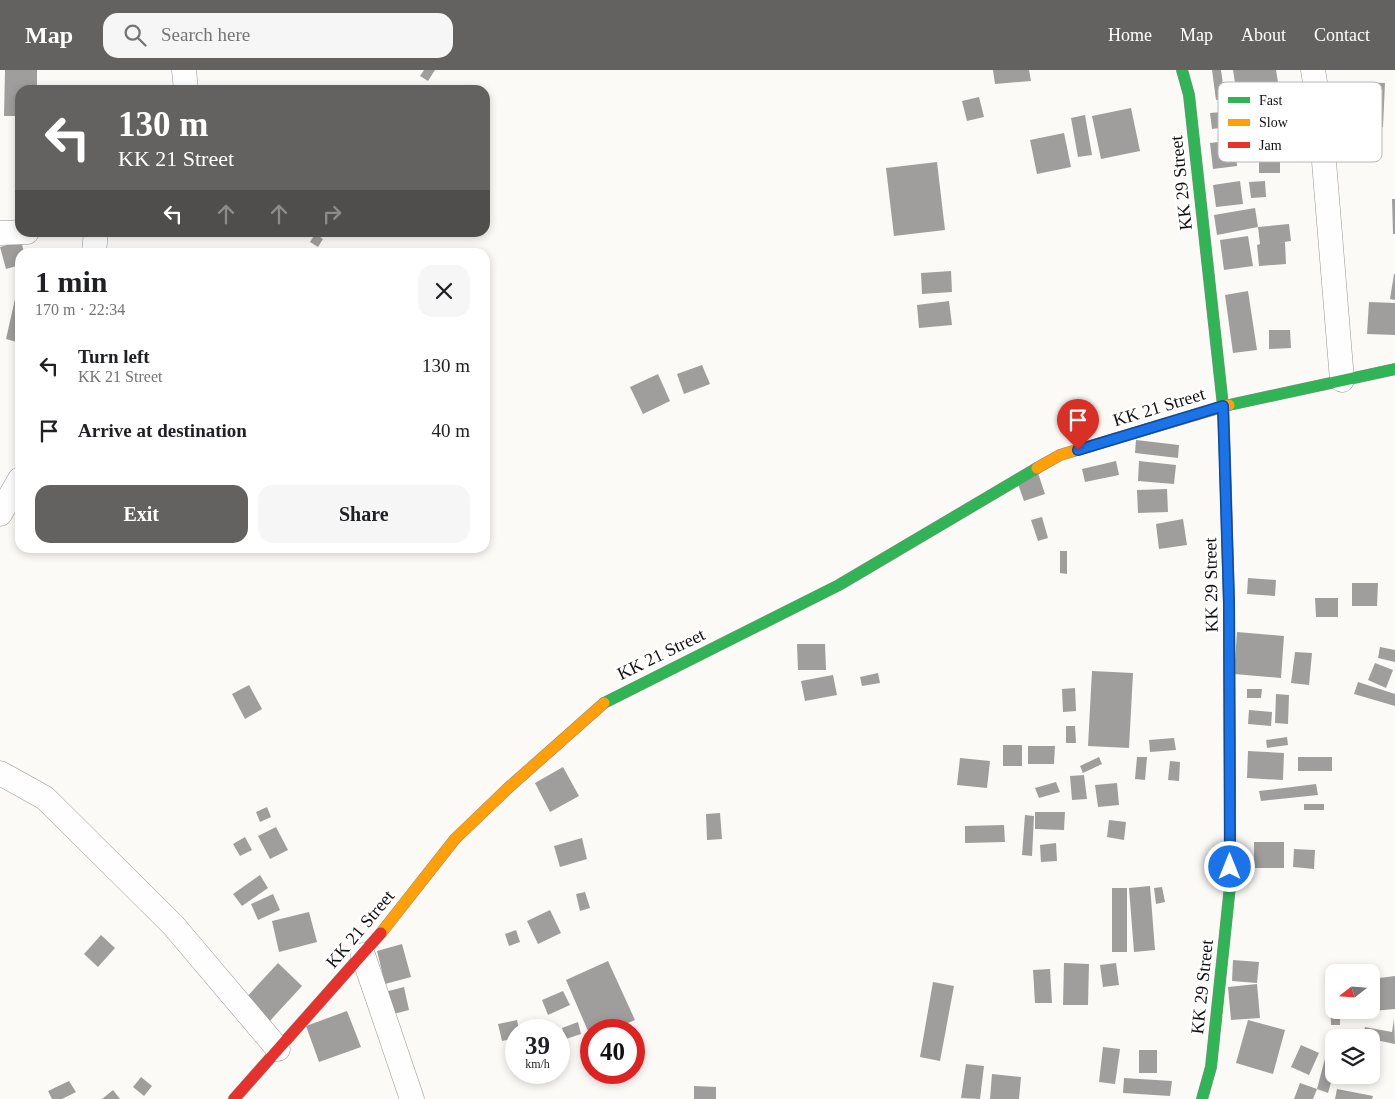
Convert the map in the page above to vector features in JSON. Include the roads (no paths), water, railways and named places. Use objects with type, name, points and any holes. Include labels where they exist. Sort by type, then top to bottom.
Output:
[{"type":"street","points":[[184,70],[186,85]]},
{"type":"street","name":"KK 29 Street","points":[[1182,70],[1189,95],[1223,406],[1229,603],[1230,886],[1211,1067],[1202,1099]]},
{"type":"street","points":[[1324,162],[1342,380]]},
{"type":"street","points":[[0,233],[15,232]]},
{"type":"street","name":"KK 21 Street","points":[[234,1099],[363,955],[455,839],[507,789],[607,700],[839,585],[1060,455],[1223,406],[1395,369]]},
{"type":"street","points":[[0,514],[15,488]]},
{"type":"street","points":[[0,773],[45,798],[174,925],[278,1049]]},
{"type":"street","points":[[363,955],[412,1099]]}]
